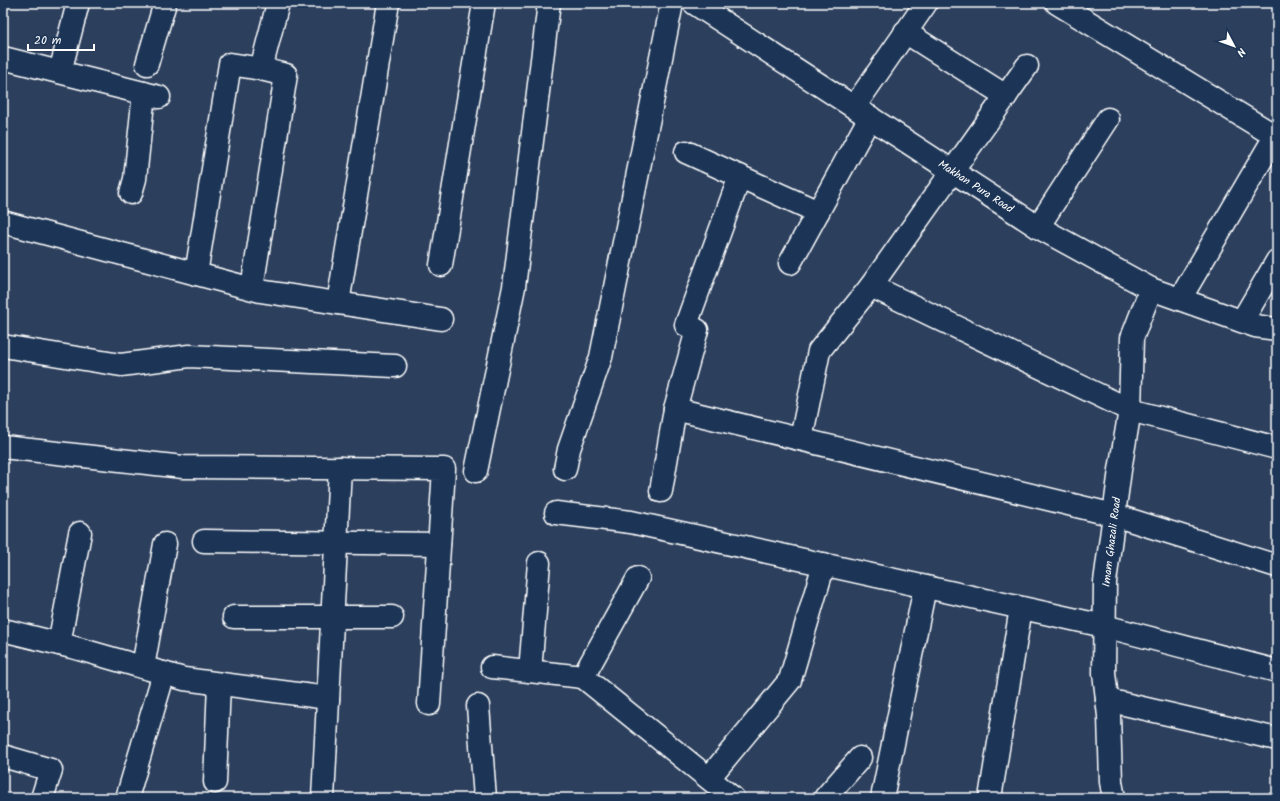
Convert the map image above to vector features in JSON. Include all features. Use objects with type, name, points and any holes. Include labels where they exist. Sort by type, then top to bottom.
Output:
[{"type":"street","points":[[60,72],[78,3]]},
{"type":"street","points":[[147,64],[166,3]]},
{"type":"street","points":[[261,70],[278,3]]},
{"type":"street","points":[[338,303],[388,3]]},
{"type":"street","points":[[441,265],[484,3]]},
{"type":"street","points":[[476,471],[514,287],[549,3]]},
{"type":"street","points":[[565,469],[570,449],[601,356],[672,3]]},
{"type":"street","name":"Makhan Pura Road","points":[[694,3],[1038,227],[1151,289],[1255,326],[1277,329]]},
{"type":"street","points":[[790,263],[818,212],[862,112],[905,32],[926,3]]},
{"type":"street","points":[[1057,3],[1276,134],[1180,300]]},
{"type":"street","points":[[905,32],[1006,96]]},
{"type":"street","points":[[3,58],[151,95],[135,179],[130,193]]},
{"type":"street","points":[[196,274],[230,64],[286,75],[252,288]]},
{"type":"street","points":[[801,439],[819,351],[871,286],[1027,66]]},
{"type":"street","points":[[1038,227],[1108,119]]},
{"type":"street","points":[[686,152],[818,212]]},
{"type":"street","points":[[661,491],[675,408],[697,330],[686,325],[740,176]]},
{"type":"street","points":[[3,222],[260,291],[441,319]]},
{"type":"street","points":[[1242,321],[1277,261]]},
{"type":"street","points":[[871,286],[1130,410],[1277,448]]},
{"type":"street","name":"Imam Ghazali Road","points":[[1117,797],[1111,782],[1109,716],[1104,673],[1105,582],[1130,410],[1132,338],[1151,289]]},
{"type":"street","points":[[3,346],[121,365],[189,356],[395,366]]},
{"type":"street","points":[[675,408],[1114,516],[1277,566]]},
{"type":"street","points":[[3,447],[183,467],[444,469],[428,704]]},
{"type":"street","points":[[323,798],[340,468]]},
{"type":"street","points":[[556,513],[631,522],[925,586],[1104,626],[1277,671]]},
{"type":"street","points":[[59,644],[80,533]]},
{"type":"street","points":[[204,541],[439,544]]},
{"type":"street","points":[[143,667],[165,544]]},
{"type":"street","points":[[530,671],[539,563]]},
{"type":"street","points":[[709,778],[790,680],[824,564]]},
{"type":"street","points":[[583,677],[638,578]]},
{"type":"street","points":[[882,798],[925,586]]},
{"type":"street","points":[[990,798],[1021,608]]},
{"type":"street","points":[[234,617],[392,617]]},
{"type":"street","points":[[3,630],[184,679],[328,698]]},
{"type":"street","points":[[492,667],[583,677],[733,798]]},
{"type":"street","points":[[127,798],[164,673]]},
{"type":"street","points":[[215,782],[219,684]]},
{"type":"street","points":[[1107,700],[1277,739]]},
{"type":"street","points":[[478,706],[485,798]]},
{"type":"street","points":[[3,756],[51,770],[42,798]]},
{"type":"street","points":[[825,798],[860,758]]}]
